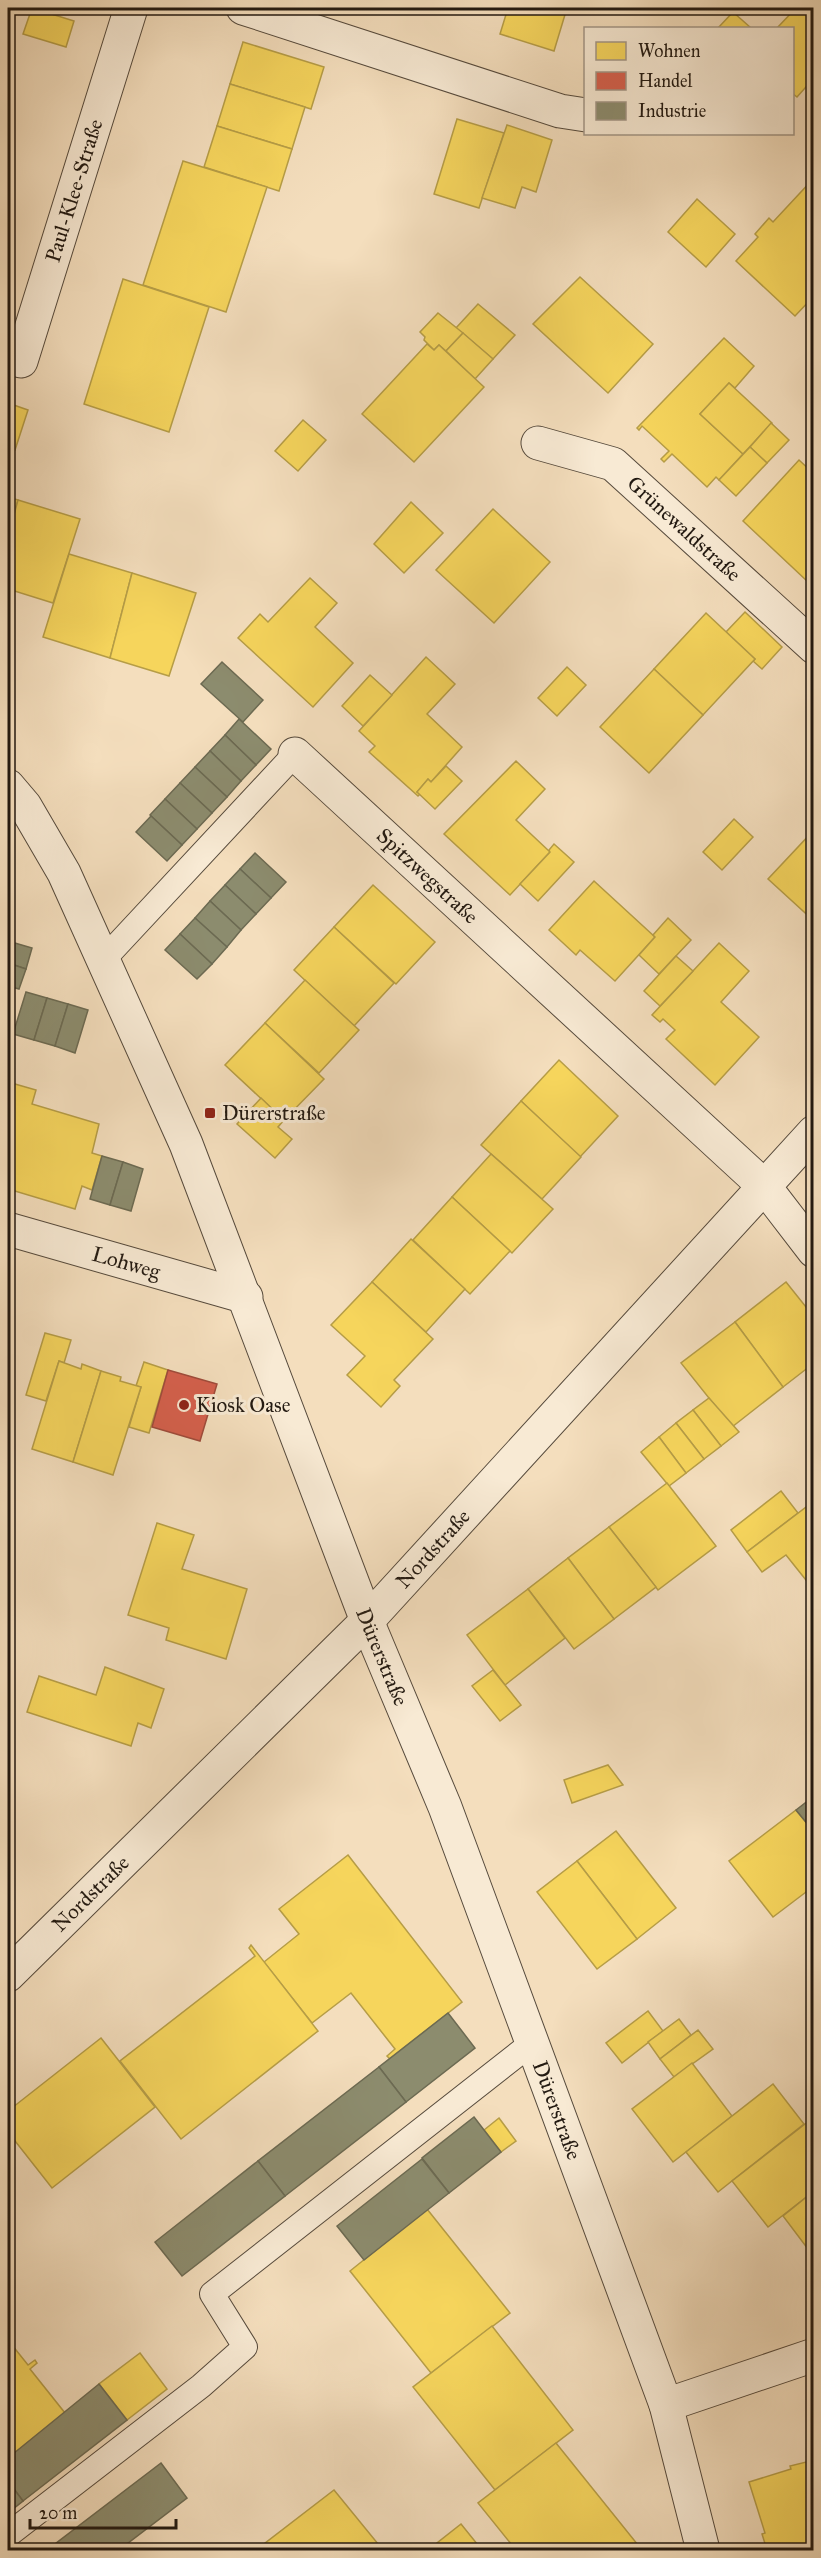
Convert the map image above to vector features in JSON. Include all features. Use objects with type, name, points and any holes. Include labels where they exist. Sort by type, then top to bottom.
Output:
[{"type":"street","name":"Paul-Klee-Straße","points":[[8,357],[21,361],[131,8]]},
{"type":"street","points":[[243,8],[560,111],[584,115]]},
{"type":"street","name":"Grünewaldstraße","points":[[538,443],[613,464],[813,647]]},
{"type":"street","name":"Spitzwegstraße","points":[[295,754],[764,1186],[813,1251]]},
{"type":"street","name":"Dürerstraße","points":[[8,786],[25,806],[64,873],[178,1125],[246,1297],[367,1621],[446,1807],[666,2405],[703,2550]]},
{"type":"street","name":"Nordstraße","points":[[8,1975],[367,1621],[813,1132]]},
{"type":"street","name":"Lohweg","points":[[8,1229],[246,1297]]},
{"type":"street","points":[[666,2405],[813,2355]]},
{"type":"lane","name":"Spitzwegstraße","points":[[104,959],[295,754]]},
{"type":"lane","points":[[8,2535],[201,2386],[245,2347],[212,2294],[532,2043]]},
{"type":"building: Wohnen","points":[[32,8],[74,21],[66,47],[23,34]]},
{"type":"building: Wohnen","points":[[508,8],[567,8],[554,51],[500,34]]},
{"type":"building: Wohnen","points":[[796,8],[814,8],[814,78],[797,97],[794,95],[794,27],[778,27]]},
{"type":"building: Wohnen","points":[[733,12],[750,27],[719,27]]},
{"type":"building: Wohnen","points":[[243,42],[324,67],[311,109],[230,84]]},
{"type":"building: Wohnen","points":[[230,84],[305,107],[292,149],[217,126]]},
{"type":"building: Wohnen","points":[[457,119],[504,133],[479,208],[434,194]]},
{"type":"building: Wohnen","points":[[507,125],[552,140],[536,192],[522,187],[515,208],[482,198]]},
{"type":"building: Wohnen","points":[[217,126],[292,149],[279,191],[204,167]]},
{"type":"building: Wohnen","points":[[183,161],[267,187],[226,312],[143,285]]},
{"type":"building: Wohnen","points":[[814,178],[814,296],[795,316],[736,261],[758,237],[755,234],[769,218],[773,222]]},
{"type":"building: Wohnen","points":[[697,199],[735,234],[706,267],[668,232]]},
{"type":"building: Wohnen","points":[[580,277],[653,344],[608,393],[533,324]]},
{"type":"building: Wohnen","points":[[123,279],[209,307],[169,432],[84,404]]},
{"type":"building: Wohnen","points":[[478,304],[515,335],[493,359],[456,328]]},
{"type":"building: Wohnen","points":[[438,313],[463,333],[446,351],[439,345],[434,350],[420,332]]},
{"type":"building: Wohnen","points":[[463,333],[493,359],[475,379],[446,351]]},
{"type":"building: Wohnen","points":[[724,338],[754,366],[735,388],[729,383],[700,414],[743,454],[719,480],[716,477],[707,487],[672,454],[664,462],[661,459],[669,451],[642,426],[639,430],[637,428]]},
{"type":"building: Wohnen","points":[[427,344],[434,350],[439,345],[484,387],[414,462],[362,414]]},
{"type":"building: Wohnen","points":[[729,383],[772,423],[743,454],[700,414]]},
{"type":"building: Wohnen","points":[[8,403],[28,410],[15,450],[8,448]]},
{"type":"building: Wohnen","points":[[303,420],[326,440],[298,471],[275,451]]},
{"type":"building: Wohnen","points":[[771,423],[789,440],[767,463],[750,447]]},
{"type":"building: Wohnen","points":[[750,447],[767,463],[736,496],[719,480]]},
{"type":"building: Wohnen","points":[[799,460],[814,474],[814,575],[807,581],[743,521]]},
{"type":"building: Wohnen","points":[[8,497],[18,500],[8,537]]},
{"type":"building: Wohnen","points":[[18,500],[80,519],[53,603],[8,589],[8,537]]},
{"type":"building: Wohnen","points":[[411,502],[443,533],[404,573],[374,544]]},
{"type":"building: Wohnen","points":[[493,509],[550,562],[494,623],[436,570]]},
{"type":"building: Wohnen","points":[[69,554],[132,573],[110,658],[43,637]]},
{"type":"building: Wohnen","points":[[132,573],[196,593],[169,676],[110,658]]},
{"type":"building: Wohnen","points":[[310,578],[337,603],[315,627],[353,663],[313,707],[238,638],[260,614],[268,622]]},
{"type":"building: Wohnen","points":[[745,612],[782,647],[762,669],[753,661],[755,659],[726,632]]},
{"type":"building: Wohnen","points":[[706,613],[755,659],[703,715],[654,669]]},
{"type":"building: Wohnen","points":[[426,657],[455,684],[427,714],[462,747],[431,782],[428,779],[417,792],[420,794],[418,796],[369,752],[375,746],[359,731]]},
{"type":"building: Wohnen","points":[[567,667],[586,685],[557,716],[538,698]]},
{"type":"building: Wohnen","points":[[654,669],[703,715],[649,773],[600,727]]},
{"type":"building: Wohnen","points":[[370,675],[392,695],[363,726],[342,706]]},
{"type":"building: Wohnen","points":[[516,761],[545,789],[516,820],[550,852],[510,895],[444,834]]},
{"type":"building: Wohnen","points":[[446,766],[462,781],[435,809],[417,792],[428,779],[431,782]]},
{"type":"building: Wohnen","points":[[734,819],[753,837],[722,870],[703,852]]},
{"type":"building: Wohnen","points":[[814,830],[814,921],[768,879]]},
{"type":"building: Wohnen","points":[[554,844],[574,862],[538,901],[520,884],[550,852]]},
{"type":"building: Wohnen","points":[[594,881],[655,937],[615,981],[580,950],[576,955],[549,930]]},
{"type":"building: Wohnen","points":[[373,885],[435,942],[396,984],[334,927]]},
{"type":"building: Wohnen","points":[[668,918],[691,940],[659,974],[639,955]]},
{"type":"building: Wohnen","points":[[334,927],[394,983],[354,1026],[294,970]]},
{"type":"building: Wohnen","points":[[719,943],[749,971],[721,1002],[759,1037],[715,1085],[666,1039],[675,1030],[663,1019],[660,1022],[652,1015]]},
{"type":"building: Wohnen","points":[[676,956],[693,971],[660,1006],[644,991]]},
{"type":"building: Wohnen","points":[[305,980],[359,1030],[319,1073],[265,1023]]},
{"type":"building: Wohnen","points":[[265,1023],[324,1079],[284,1120],[225,1065]]},
{"type":"building: Wohnen","points":[[559,1060],[618,1116],[580,1157],[521,1101]]},
{"type":"building: Wohnen","points":[[8,1082],[36,1090],[32,1104],[99,1124],[92,1153],[102,1156],[92,1190],[82,1186],[75,1209],[8,1189]]},
{"type":"building: Wohnen","points":[[261,1098],[284,1120],[278,1127],[292,1139],[275,1158],[237,1124]]},
{"type":"building: Wohnen","points":[[521,1101],[581,1157],[542,1199],[481,1145]]},
{"type":"building: Wohnen","points":[[491,1154],[553,1209],[512,1253],[452,1197]]},
{"type":"building: Wohnen","points":[[452,1197],[510,1251],[470,1294],[413,1240]]},
{"type":"building: Wohnen","points":[[411,1239],[465,1289],[426,1332],[372,1282]]},
{"type":"building: Wohnen","points":[[372,1282],[433,1339],[394,1380],[400,1386],[381,1407],[347,1375],[365,1356],[331,1325]]},
{"type":"building: Wohnen","points":[[786,1282],[814,1317],[814,1363],[783,1387],[735,1322]]},
{"type":"building: Wohnen","points":[[735,1322],[783,1387],[732,1427],[681,1363]]},
{"type":"building: Wohnen","points":[[45,1333],[71,1340],[64,1363],[59,1361],[46,1401],[26,1395]]},
{"type":"building: Wohnen","points":[[59,1361],[81,1369],[82,1364],[101,1371],[73,1462],[32,1449]]},
{"type":"building: Wohnen","points":[[144,1362],[168,1370],[149,1433],[129,1427],[141,1387],[136,1386]]},
{"type":"building: Wohnen","points":[[101,1371],[121,1377],[120,1381],[141,1387],[113,1475],[73,1462]]},
{"type":"building: Wohnen","points":[[709,1398],[739,1432],[721,1446],[693,1410]]},
{"type":"building: Wohnen","points":[[693,1410],[721,1446],[704,1459],[676,1423]]},
{"type":"building: Wohnen","points":[[676,1423],[704,1459],[686,1473],[659,1437]]},
{"type":"building: Wohnen","points":[[659,1437],[686,1473],[669,1486],[641,1452]]},
{"type":"building: Wohnen","points":[[667,1483],[716,1546],[658,1590],[609,1527]]},
{"type":"building: Wohnen","points":[[781,1491],[798,1513],[747,1552],[731,1530]]},
{"type":"building: Wohnen","points":[[814,1501],[814,1590],[786,1555],[762,1572],[747,1552]]},
{"type":"building: Wohnen","points":[[157,1523],[194,1535],[182,1569],[247,1589],[226,1659],[166,1640],[169,1628],[128,1615]]},
{"type":"building: Wohnen","points":[[609,1527],[656,1587],[614,1619],[568,1558]]},
{"type":"building: Wohnen","points":[[568,1558],[614,1619],[574,1649],[528,1589]]},
{"type":"building: Wohnen","points":[[528,1589],[565,1638],[505,1685],[467,1635]]},
{"type":"building: Wohnen","points":[[105,1667],[164,1689],[151,1728],[138,1723],[131,1746],[27,1712],[39,1676],[96,1695]]},
{"type":"building: Wohnen","points":[[493,1670],[521,1705],[500,1721],[472,1686]]},
{"type":"building: Wohnen","points":[[608,1765],[623,1785],[572,1803],[564,1780]]},
{"type":"building: Wohnen","points":[[796,1810],[814,1832],[814,1886],[773,1917],[729,1861]]},
{"type":"building: Wohnen","points":[[616,1831],[676,1908],[637,1939],[577,1861]]},
{"type":"building: Wohnen","points":[[348,1855],[462,2002],[390,2059],[387,2056],[395,2049],[351,1993],[312,2023],[264,1962],[299,1934],[279,1909]]},
{"type":"building: Wohnen","points":[[577,1861],[637,1939],[597,1969],[537,1892]]},
{"type":"building: Wohnen","points":[[251,1945],[318,2031],[181,2139],[120,2061],[255,1956],[249,1948]]},
{"type":"building: Wohnen","points":[[648,2011],[663,2031],[622,2063],[606,2043]]},
{"type":"building: Wohnen","points":[[679,2019],[691,2035],[660,2059],[648,2042]]},
{"type":"building: Wohnen","points":[[698,2030],[713,2049],[674,2077],[660,2059]]},
{"type":"building: Wohnen","points":[[101,2038],[155,2107],[52,2188],[8,2132],[8,2111]]},
{"type":"building: Wohnen","points":[[692,2063],[732,2116],[673,2162],[632,2109]]},
{"type":"building: Wohnen","points":[[773,2084],[804,2124],[718,2192],[686,2152]]},
{"type":"building: Wohnen","points":[[814,2117],[814,2191],[768,2227],[732,2181]]},
{"type":"building: Wohnen","points":[[499,2118],[516,2141],[501,2152],[484,2130]]},
{"type":"building: Wohnen","points":[[814,2191],[814,2257],[783,2216]]},
{"type":"building: Wohnen","points":[[427,2209],[510,2313],[431,2373],[350,2271]]},
{"type":"building: Wohnen","points":[[492,2326],[573,2430],[495,2490],[413,2387]]},
{"type":"building: Wohnen","points":[[8,2340],[28,2365],[35,2360],[37,2363],[30,2369],[65,2413],[8,2458]]},
{"type":"building: Wohnen","points":[[140,2353],[167,2389],[127,2420],[99,2384]]},
{"type":"building: Wohnen","points":[[556,2443],[638,2545],[631,2550],[516,2550],[478,2503]]},
{"type":"building: Wohnen","points":[[806,2462],[807,2464],[814,2462],[814,2550],[767,2550],[762,2534],[765,2533],[749,2482]]},
{"type":"building: Wohnen","points":[[334,2490],[383,2550],[256,2550]]},
{"type":"building: Wohnen","points":[[461,2524],[482,2550],[428,2550]]},
{"type":"building: Handel","name":"Kiosk Oase","points":[[168,1370],[217,1384],[200,1441],[152,1427]]},
{"type":"building: Industrie","points":[[222,662],[263,700],[243,722],[201,684]]},
{"type":"building: Industrie","points":[[239,719],[271,749],[256,765],[225,735]]},
{"type":"building: Industrie","points":[[225,735],[256,765],[241,781],[210,751]]},
{"type":"building: Industrie","points":[[210,751],[241,781],[227,797],[195,767]]},
{"type":"building: Industrie","points":[[195,767],[227,797],[212,813],[180,783]]},
{"type":"building: Industrie","points":[[180,783],[212,813],[197,829],[165,799]]},
{"type":"building: Industrie","points":[[165,799],[197,829],[182,845],[150,815]]},
{"type":"building: Industrie","points":[[151,816],[182,845],[167,861],[136,832]]},
{"type":"building: Industrie","points":[[255,853],[286,882],[271,898],[240,869]]},
{"type":"building: Industrie","points":[[240,869],[271,898],[256,914],[225,885]]},
{"type":"building: Industrie","points":[[225,885],[256,914],[241,930],[210,901]]},
{"type":"building: Industrie","points":[[210,901],[241,930],[227,947],[195,918]]},
{"type":"building: Industrie","points":[[195,918],[227,947],[212,964],[180,934]]},
{"type":"building: Industrie","points":[[180,934],[212,964],[197,979],[165,950]]},
{"type":"building: Industrie","points":[[8,941],[32,948],[26,969],[8,963]]},
{"type":"building: Industrie","points":[[8,963],[26,969],[19,989],[8,986]]},
{"type":"building: Industrie","points":[[26,992],[47,998],[34,1040],[13,1034]]},
{"type":"building: Industrie","points":[[47,998],[68,1004],[55,1046],[34,1040]]},
{"type":"building: Industrie","points":[[68,1004],[88,1010],[75,1053],[55,1046]]},
{"type":"building: Industrie","points":[[102,1156],[123,1162],[110,1205],[90,1199]]},
{"type":"building: Industrie","points":[[123,1162],[143,1169],[131,1211],[110,1205]]},
{"type":"building: Industrie","points":[[814,1796],[814,1832],[796,1810]]},
{"type":"building: Industrie","points":[[448,2013],[475,2048],[406,2102],[379,2067]]},
{"type":"building: Industrie","points":[[379,2067],[406,2102],[285,2196],[258,2161]]},
{"type":"building: Industrie","points":[[474,2117],[501,2152],[449,2193],[422,2158]]},
{"type":"building: Industrie","points":[[422,2159],[449,2193],[364,2260],[337,2226]]},
{"type":"building: Industrie","points":[[258,2161],[285,2196],[182,2276],[155,2242]]},
{"type":"building: Industrie","points":[[99,2384],[127,2420],[23,2501],[8,2481],[8,2458]]},
{"type":"building: Industrie","points":[[161,2463],[187,2498],[119,2550],[47,2550]]},
{"type":"building: Industrie","points":[[8,2481],[23,2501],[8,2513]]},
{"type":"place","name":"Dürerstraße","points":[[210,1113]]},
{"type":"place","name":"Kiosk Oase","points":[[184,1405]]}]
